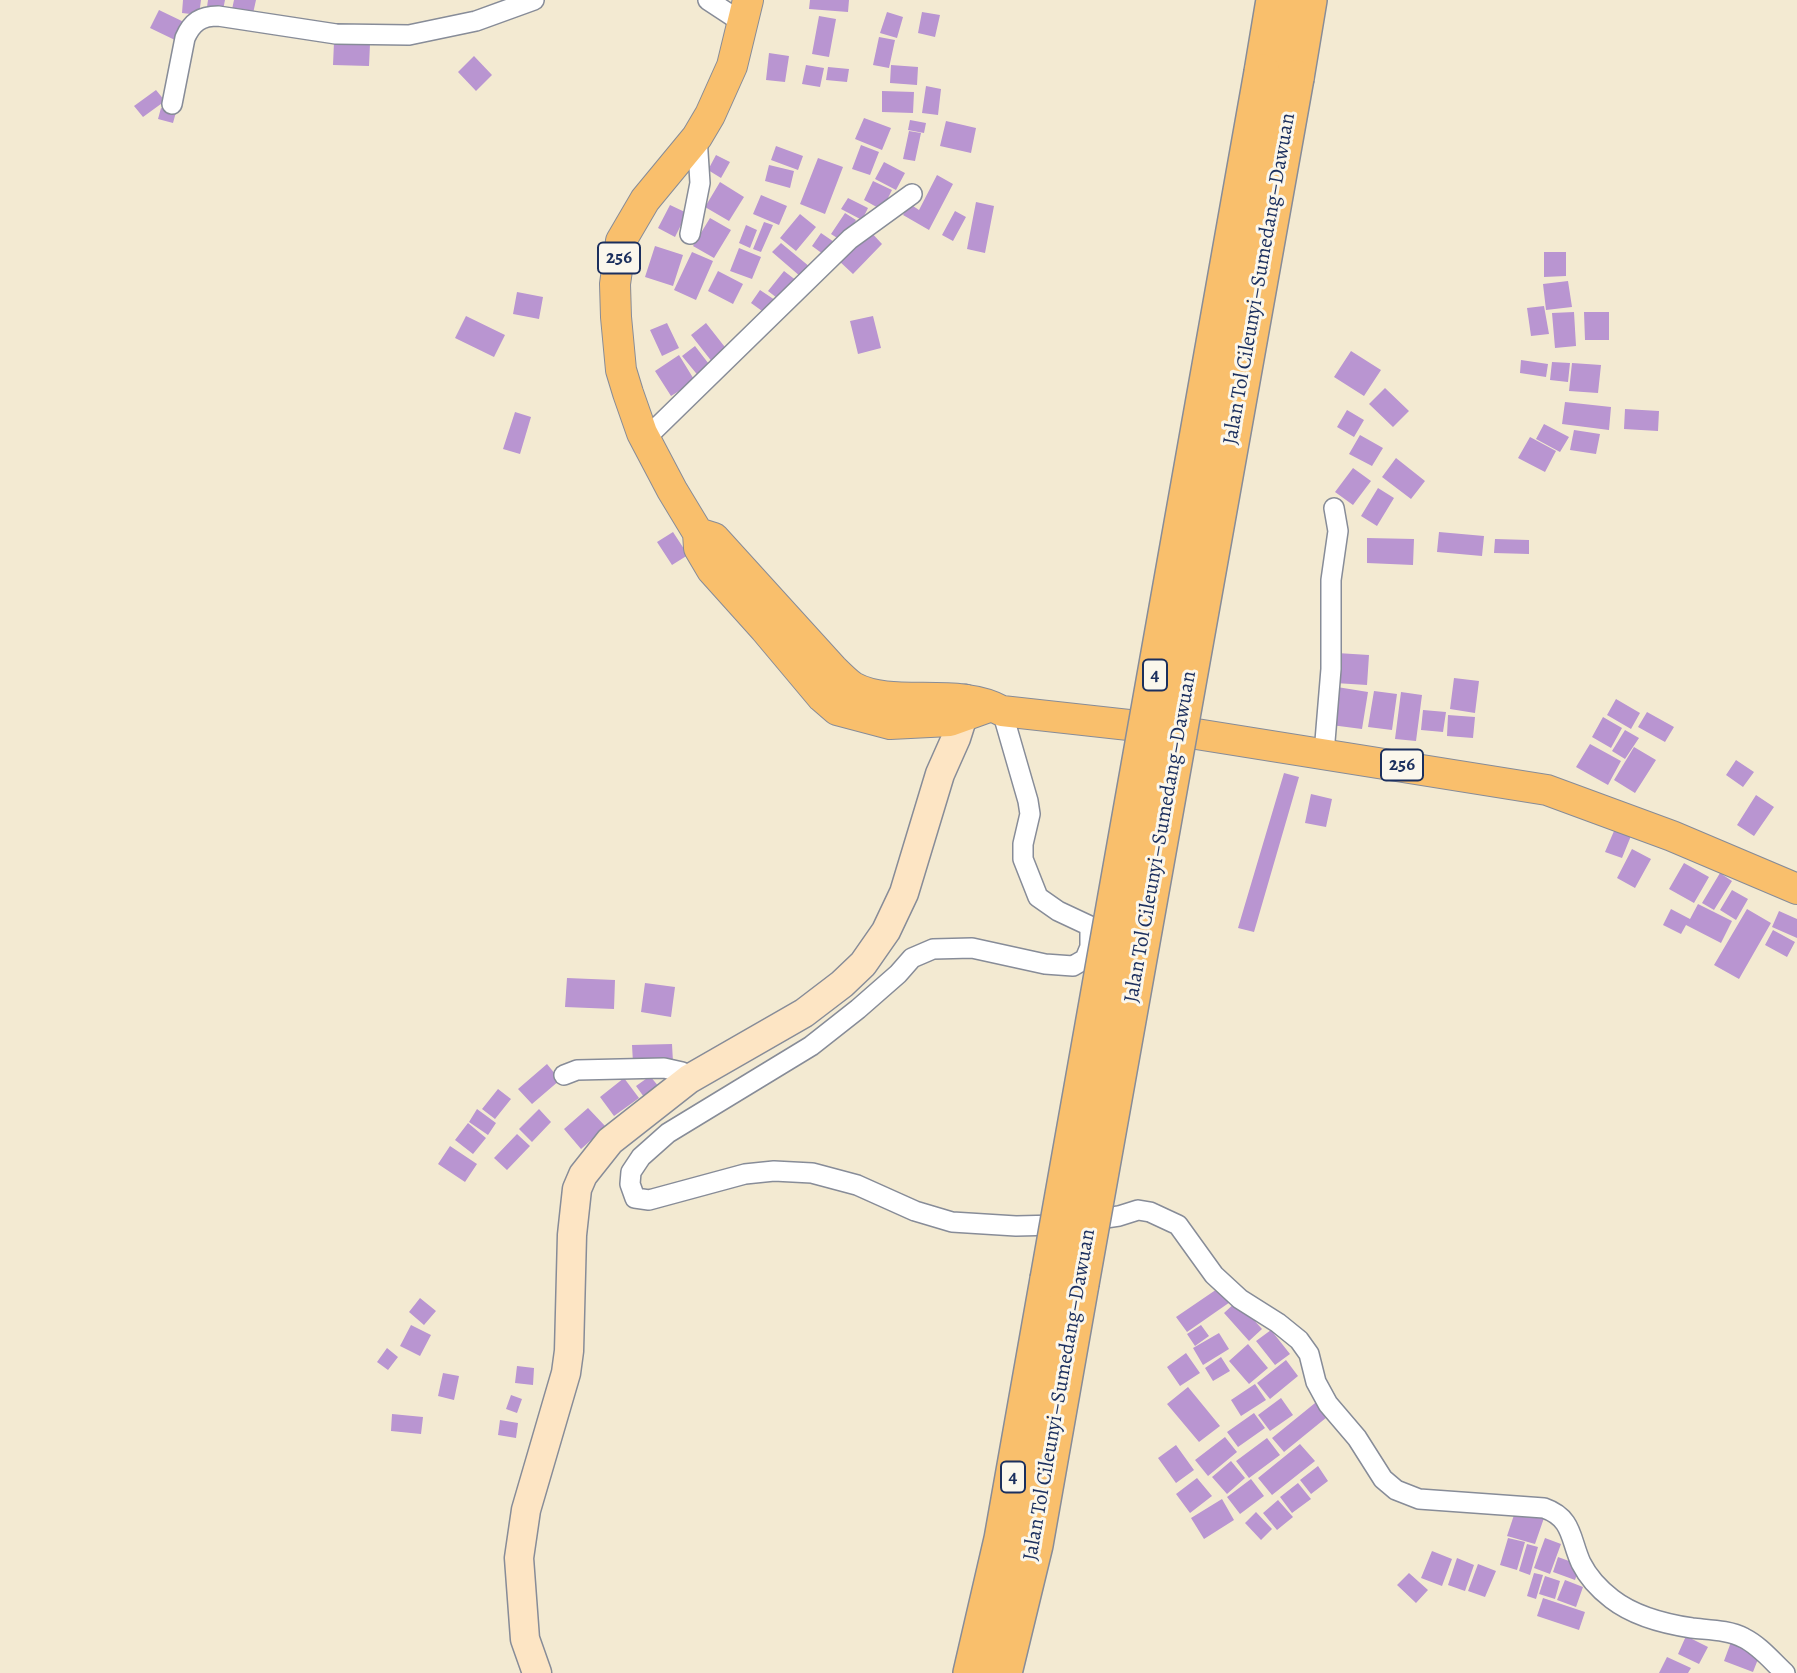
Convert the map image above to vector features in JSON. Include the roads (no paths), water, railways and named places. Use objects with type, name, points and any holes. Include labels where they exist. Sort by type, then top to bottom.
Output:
[{"type":"highway","name":"Jalan Tol Cileunyi–Sumedang–Dawuan","points":[[1274,0],[1279,75]]},
{"type":"highway","name":"Jalan Tol Cileunyi–Sumedang–Dawuan","points":[[971,1673],[1064,1281],[1279,75],[1309,0]]},
{"type":"highway","name":"Jalan Tol Cileunyi–Sumedang–Dawuan","points":[[1004,1673],[1035,1545],[1064,1281]]},
{"type":"main road","name":"256","points":[[746,12],[732,66],[710,115],[697,137],[645,200],[621,241],[615,284],[618,349],[628,393],[645,439],[698,533],[699,548],[712,570],[773,620],[821,676],[863,691],[887,696],[1165,729],[1547,790],[1672,836],[1797,888]]},
{"type":"main road","name":"256","points":[[821,676],[822,697],[837,710],[890,724],[950,721],[980,708]]},
{"type":"street","points":[[172,104],[185,38],[189,29],[200,19],[218,16],[336,34],[409,36],[476,21],[534,0]]},
{"type":"street","points":[[708,0],[746,12]]},
{"type":"street","points":[[690,234],[700,183],[697,137]]},
{"type":"street","points":[[645,439],[850,239],[912,194]]},
{"type":"street","points":[[1324,753],[1331,669],[1331,580],[1338,531],[1334,508]]},
{"type":"street","points":[[537,1673],[524,1639],[519,1558],[526,1510],[566,1373],[572,1235],[577,1189],[590,1165],[610,1141],[689,1079],[804,1013],[863,964],[886,931],[904,893],[937,782],[956,738],[980,708],[1030,814],[1023,844],[1023,859],[1038,897],[1058,911],[1090,926],[1090,947],[1085,959],[1073,966],[1045,964],[972,948],[933,949],[912,958],[858,1009],[811,1045],[668,1133],[641,1157],[631,1171],[630,1184],[635,1198],[649,1200],[745,1174],[775,1171],[812,1173],[857,1185],[915,1211],[952,1222],[1016,1226],[1058,1225],[1119,1216],[1138,1210],[1164,1217],[1178,1224],[1214,1275],[1240,1299],[1278,1323],[1298,1340],[1309,1354],[1316,1382],[1328,1404],[1357,1438],[1383,1479],[1396,1490],[1419,1499],[1544,1508],[1558,1513],[1566,1521],[1581,1562],[1591,1579],[1612,1599],[1647,1617],[1743,1637],[1785,1673]]},
{"type":"street","points":[[564,1075],[577,1070],[664,1068],[682,1072],[689,1079]]}]
